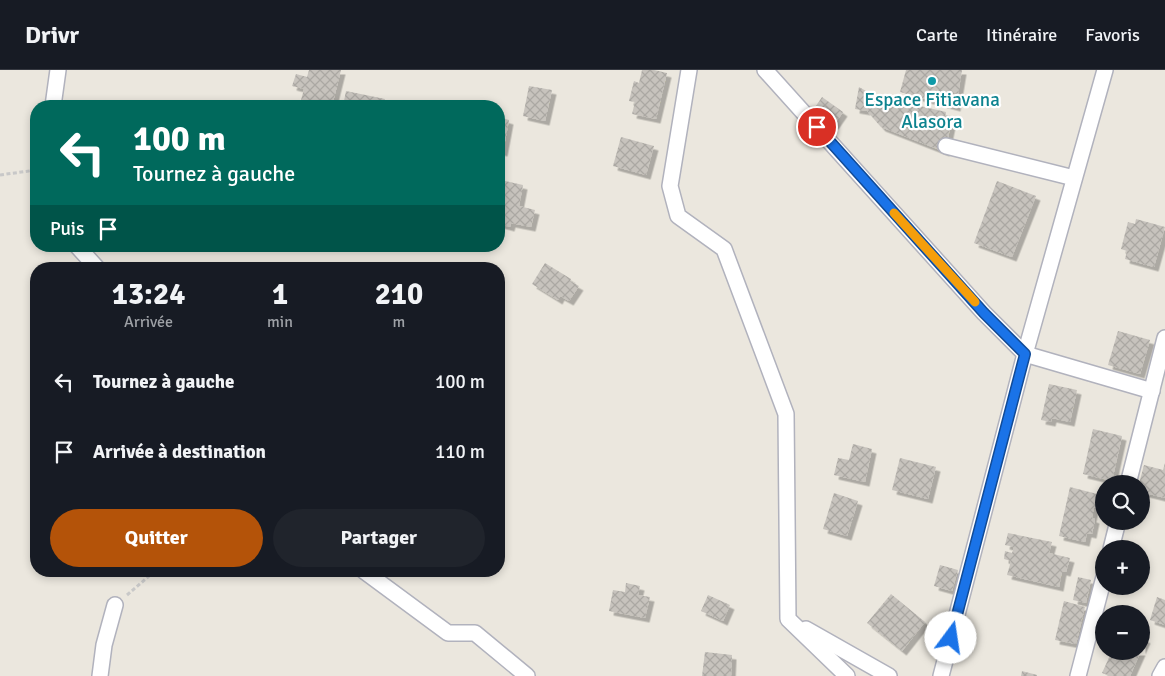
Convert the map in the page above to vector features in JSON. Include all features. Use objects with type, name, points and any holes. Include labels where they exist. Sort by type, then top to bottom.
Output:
[{"type":"street","points":[[54,100],[58,70]]},
{"type":"street","points":[[689,70],[670,186],[678,216],[724,249],[786,414],[788,619],[847,676]]},
{"type":"street","points":[[765,70],[984,313],[1025,354],[1152,391]]},
{"type":"street","points":[[941,676],[1025,354],[1105,70]]},
{"type":"street","points":[[946,146],[1074,178]]},
{"type":"street","points":[[82,252],[92,262]]},
{"type":"street","points":[[1130,475],[1165,338]]},
{"type":"street","points":[[372,577],[448,633],[475,633],[527,676]]},
{"type":"street","points":[[1078,676],[1099,595]]},
{"type":"street","points":[[100,676],[104,645],[115,605]]},
{"type":"street","points":[[788,619],[889,676]]},
{"type":"street","points":[[1160,676],[1165,667]]},
{"type":"path","points":[[0,175],[30,171]]},
{"type":"path","points":[[115,605],[148,577]]},
{"type":"building","points":[[309,70],[341,70],[334,100],[301,100],[304,89],[292,86],[296,74],[307,77]]},
{"type":"building","points":[[642,70],[667,73],[656,119],[632,114],[635,102],[629,101],[634,81],[639,83]]},
{"type":"building","name":"Espace Fitiavana Alasora","points":[[906,70],[962,70],[956,107],[900,92]]},
{"type":"building","points":[[529,86],[552,90],[545,121],[523,116]]},
{"type":"building","points":[[859,87],[873,95],[946,112],[944,122],[951,124],[945,152],[881,127],[867,111],[855,109]]},
{"type":"building","points":[[346,91],[385,99],[385,100],[344,100]]},
{"type":"building","points":[[822,97],[843,112],[834,125],[812,112]]},
{"type":"building","points":[[505,119],[509,120],[505,141]]},
{"type":"building","points":[[621,137],[654,146],[646,175],[613,166]]},
{"type":"building","points":[[505,181],[523,185],[519,206],[535,210],[531,227],[511,223],[510,227],[505,226]]},
{"type":"building","points":[[997,181],[1036,196],[1012,257],[974,243]]},
{"type":"building","points":[[1136,219],[1165,227],[1154,267],[1125,259],[1127,251],[1121,249],[1128,222],[1135,224]]},
{"type":"building","points":[[545,263],[579,286],[569,301],[560,296],[558,300],[532,284]]},
{"type":"building","points":[[1118,331],[1150,340],[1140,374],[1108,365]]},
{"type":"building","points":[[1049,384],[1077,390],[1070,422],[1052,418],[1051,422],[1041,420]]},
{"type":"building","points":[[1093,429],[1122,436],[1113,475],[1095,475],[1095,477],[1083,474]]},
{"type":"building","points":[[853,444],[872,449],[865,482],[834,475],[838,458],[849,460]]},
{"type":"building","points":[[900,458],[936,467],[928,499],[892,490]]},
{"type":"building","points":[[1165,463],[1165,498],[1150,494],[1150,475],[1141,475],[1144,465],[1163,470]]},
{"type":"building","points":[[1070,487],[1095,493],[1095,507],[1092,518],[1095,519],[1092,534],[1087,533],[1085,542],[1059,536]]},
{"type":"building","points":[[834,493],[858,501],[847,536],[823,529]]},
{"type":"building","points":[[1008,533],[1052,542],[1049,553],[1070,558],[1066,572],[1062,571],[1059,587],[1007,575],[1011,561],[1004,559],[1005,551],[1012,553],[1014,547],[1005,545]]},
{"type":"building","points":[[940,565],[958,570],[952,591],[934,586]]},
{"type":"building","points":[[1078,577],[1091,580],[1086,603],[1073,600]]},
{"type":"building","points":[[626,583],[640,586],[638,595],[650,597],[645,618],[609,611],[613,590],[625,592]]},
{"type":"building","points":[[891,594],[925,622],[902,651],[867,623]]},
{"type":"building","points":[[708,595],[730,605],[723,621],[701,611]]},
{"type":"building","points":[[1157,597],[1165,600],[1165,625],[1150,620]]},
{"type":"building","points":[[1064,601],[1085,607],[1076,644],[1055,640]]},
{"type":"building","points":[[705,652],[732,655],[731,676],[702,676]]},
{"type":"building","points":[[1108,660],[1137,660],[1130,676],[1110,676],[1102,673]]},
{"type":"building","points":[[1022,671],[1037,675],[1037,676],[1021,676]]},
{"type":"slow traffic","points":[[894,213],[975,302]]},
{"type":"place","name":"Espace Fitiavana Alasora","points":[[932,81]]},
{"type":"route","points":[[817,127],[984,313],[1025,354],[951,638]]}]
